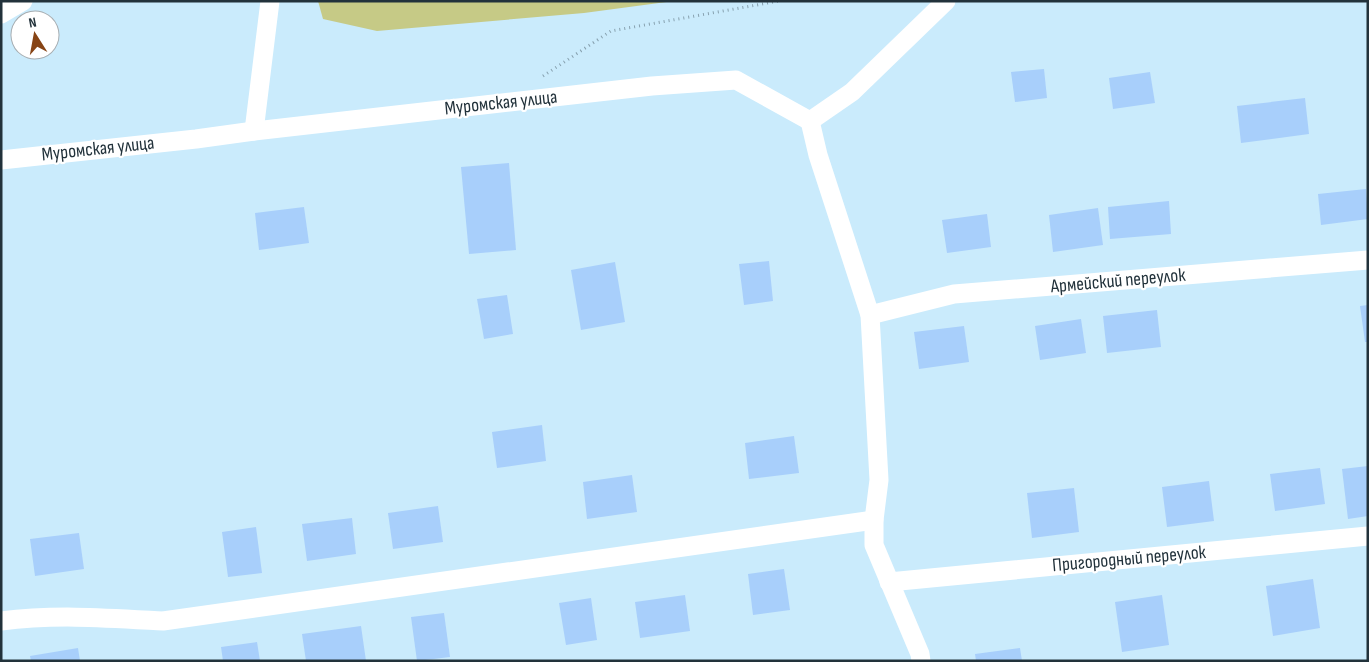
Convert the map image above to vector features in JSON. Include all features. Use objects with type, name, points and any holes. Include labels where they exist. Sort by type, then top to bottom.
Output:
[{"type":"street","points":[[1,14],[23,1]]},
{"type":"street","points":[[254,131],[270,1]]},
{"type":"street","points":[[921,661],[920,654],[874,544],[874,520],[880,480],[870,315],[818,155],[810,121],[852,92],[946,1]]},
{"type":"street","name":"Муромская улица","points":[[1,160],[652,86],[736,80],[810,121]]},
{"type":"street","name":"Армейский переулок","points":[[870,315],[954,294],[1368,260]]},
{"type":"street","points":[[1,621],[96,617],[163,621],[874,520]]},
{"type":"street","name":"Пригородный переулок","points":[[889,582],[1368,536]]},
{"type":"path","points":[[541,77],[612,31],[779,1]]},
{"type":"green space","points":[[318,1],[674,1],[584,13],[377,31],[323,19]]},
{"type":"building","points":[[1044,69],[1047,98],[1015,102],[1011,72]]},
{"type":"building","points":[[1150,72],[1155,103],[1113,109],[1109,78]]},
{"type":"building","points":[[1305,98],[1309,134],[1241,143],[1237,106]]},
{"type":"building","points":[[509,163],[516,250],[469,254],[461,167]]},
{"type":"building","points":[[1366,189],[1368,219],[1321,225],[1318,194]]},
{"type":"building","points":[[1169,201],[1171,234],[1110,239],[1108,207]]},
{"type":"building","points":[[304,207],[309,243],[259,250],[255,213]]},
{"type":"building","points":[[1098,208],[1103,245],[1053,252],[1049,215]]},
{"type":"building","points":[[987,214],[991,247],[947,253],[942,220]]},
{"type":"building","points":[[769,261],[773,301],[744,305],[739,264]]},
{"type":"building","points":[[615,262],[625,322],[581,330],[571,270]]},
{"type":"building","points":[[507,295],[513,334],[484,339],[477,299]]},
{"type":"building","points":[[1368,305],[1368,342],[1365,342],[1360,306]]},
{"type":"building","points":[[1157,310],[1161,347],[1107,353],[1103,316]]},
{"type":"building","points":[[1081,319],[1086,353],[1040,360],[1035,326]]},
{"type":"building","points":[[964,326],[969,362],[919,369],[914,332]]},
{"type":"building","points":[[542,425],[546,461],[497,468],[492,432]]},
{"type":"building","points":[[794,436],[799,473],[749,479],[745,443]]},
{"type":"building","points":[[1368,466],[1368,516],[1348,519],[1342,469]]},
{"type":"building","points":[[1320,468],[1325,504],[1275,511],[1270,474]]},
{"type":"building","points":[[632,475],[637,512],[587,519],[583,482]]},
{"type":"building","points":[[1209,481],[1214,521],[1167,527],[1162,487]]},
{"type":"building","points":[[1074,488],[1079,532],[1032,538],[1027,493]]},
{"type":"building","points":[[438,506],[443,542],[393,549],[388,513]]},
{"type":"building","points":[[352,518],[356,554],[307,561],[302,524]]},
{"type":"building","points":[[256,527],[262,573],[228,577],[222,532]]},
{"type":"building","points":[[79,533],[84,569],[35,576],[30,539]]},
{"type":"building","points":[[784,569],[790,610],[753,615],[748,574]]},
{"type":"building","points":[[1313,579],[1320,628],[1273,636],[1266,586]]},
{"type":"building","points":[[685,595],[690,631],[640,638],[635,602]]},
{"type":"building","points":[[1162,595],[1169,645],[1122,652],[1115,602]]},
{"type":"building","points":[[591,598],[597,640],[566,645],[559,603]]},
{"type":"building","points":[[444,613],[450,657],[417,661],[411,617]]},
{"type":"building","points":[[361,626],[366,661],[306,661],[302,634]]},
{"type":"building","points":[[257,642],[260,661],[223,661],[221,647]]},
{"type":"building","points":[[78,648],[80,661],[31,661],[30,656]]},
{"type":"building","points":[[1020,648],[1022,661],[976,661],[975,654]]}]
